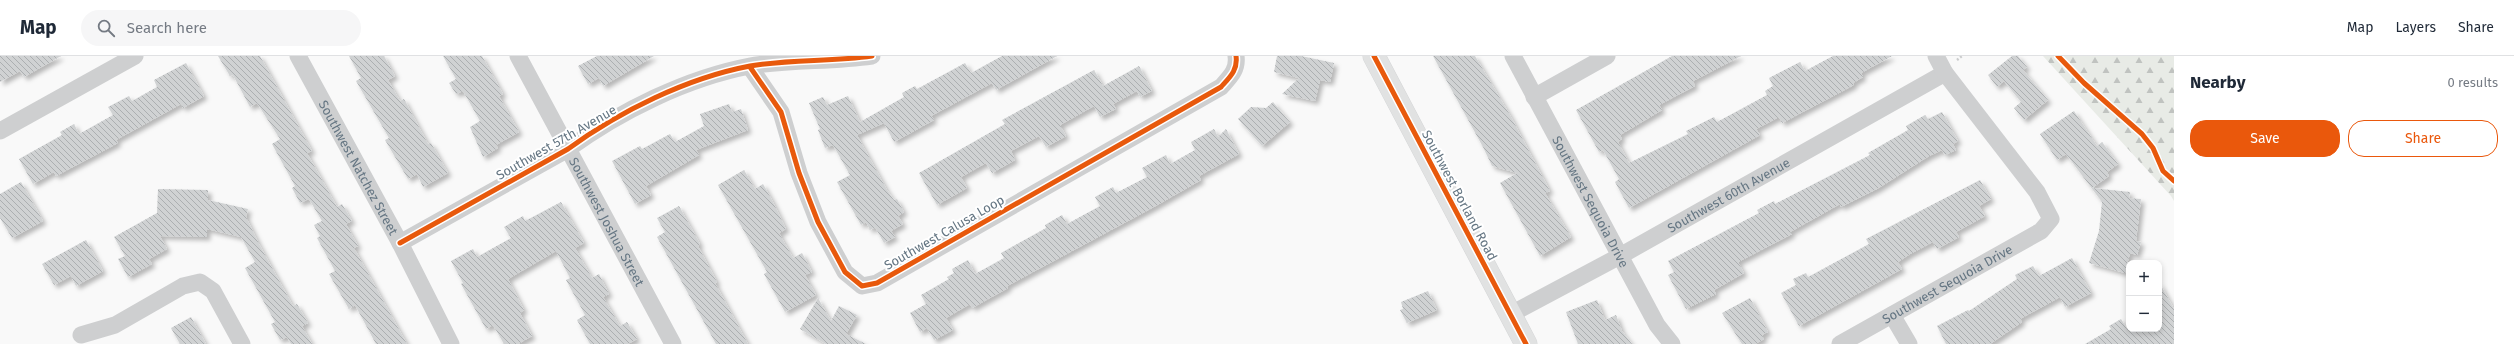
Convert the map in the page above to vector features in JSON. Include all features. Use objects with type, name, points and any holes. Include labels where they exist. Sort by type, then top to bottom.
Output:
[{"type":"main road","name":"Southwest Borland Road","points":[[1374,56],[1526,344]]},
{"type":"street","points":[[0,131],[135,56]]},
{"type":"street","name":"Southwest Natchez Street","points":[[298,56],[400,243],[452,344]]},
{"type":"street","name":"Southwest Joshua Street","points":[[518,56],[673,344]]},
{"type":"street","name":"Southwest 57th Avenue","points":[[400,243],[568,149],[586,136],[670,90],[695,80],[750,66],[872,56]]},
{"type":"street","name":"Southwest Calusa Loop","points":[[750,66],[781,112],[800,173],[818,222],[845,272],[862,286],[877,283],[1221,87],[1234,74],[1237,67],[1236,56]]},
{"type":"street","name":"Southwest Sequoia Drive","points":[[1513,56],[1657,325],[1672,344]]},
{"type":"street","points":[[1534,96],[1607,56]]},
{"type":"street","points":[[1936,56],[1945,73]]},
{"type":"street","name":"Southwest 60th Avenue","points":[[1511,314],[1620,256],[1945,73]]},
{"type":"street","name":"Southwest Sequoia Drive","points":[[1840,344],[2041,231],[2051,219],[2037,192],[1945,73]]},
{"type":"street","points":[[81,335],[115,325],[183,286],[200,282],[213,291],[242,344]]},
{"type":"street","points":[[1892,315],[1909,344]]},
{"type":"green space","points":[[2043,56],[2174,56],[2174,201],[2171,196]]},
{"type":"building","points":[[0,56],[61,56],[24,77],[20,71],[0,82]]},
{"type":"building","points":[[218,56],[260,56],[312,151],[307,153],[337,207],[342,204],[352,221],[346,224],[358,246],[354,248],[407,344],[376,344],[355,305],[349,309],[329,274],[335,271],[317,238],[320,236],[314,225],[322,221],[309,199],[300,203],[292,188],[295,186],[272,144],[280,139],[257,103],[250,107],[233,75],[230,76]]},
{"type":"building","points":[[349,56],[384,56],[395,76],[388,80],[400,101],[404,99],[428,144],[431,143],[448,173],[423,187],[417,174],[408,179],[385,140],[389,138],[356,81],[361,78]]},
{"type":"building","points":[[443,56],[482,56],[503,94],[499,96],[519,132],[496,145],[498,148],[483,157],[470,127],[480,121],[463,91],[456,94],[449,83],[456,79]]},
{"type":"building","points":[[597,56],[654,56],[603,86],[599,78],[588,84],[578,66]]},
{"type":"building","points":[[1002,56],[1057,56],[996,90],[992,83],[931,116],[934,120],[894,142],[884,123],[857,135],[887,190],[894,200],[897,199],[904,212],[898,216],[903,224],[891,231],[895,237],[884,243],[875,227],[870,230],[866,222],[861,225],[837,182],[850,175],[833,145],[825,148],[818,130],[820,129],[809,103],[823,97],[827,105],[848,96],[860,122],[904,97],[902,93],[915,86],[917,89],[965,63],[971,73]]},
{"type":"building","points":[[1277,56],[1301,56],[1334,63],[1330,82],[1320,80],[1315,101],[1282,94],[1299,78],[1274,72]]},
{"type":"building","points":[[1433,56],[1475,56],[1510,115],[1550,191],[1545,193],[1571,237],[1540,256],[1500,183],[1517,173],[1492,166]]},
{"type":"building","points":[[1672,56],[1741,56],[1693,81],[1695,86],[1659,105],[1662,110],[1620,135],[1622,139],[1618,142],[1629,163],[1688,134],[1686,131],[1714,117],[1717,122],[1767,95],[1765,91],[1773,86],[1769,78],[1800,62],[1805,71],[1833,56],[1892,56],[1861,73],[1863,77],[1853,83],[1854,85],[1782,123],[1779,117],[1756,129],[1760,135],[1629,208],[1615,182],[1619,179],[1603,150],[1599,152],[1576,110]]},
{"type":"building","points":[[2012,56],[2018,56],[2027,67],[2023,70],[2048,100],[2024,120],[2014,108],[2021,102],[2004,81],[1997,87],[1988,75]]},
{"type":"building","points":[[186,63],[204,96],[183,108],[181,104],[116,140],[118,143],[56,176],[54,172],[33,184],[19,159],[62,135],[60,132],[74,124],[79,134],[113,115],[108,107],[129,96],[132,101],[157,87],[154,80]]},
{"type":"building","points":[[1139,66],[1152,91],[1140,97],[1137,91],[1113,104],[1116,109],[1100,117],[1094,106],[1060,125],[1066,136],[1046,147],[1039,136],[1011,151],[1015,160],[992,173],[986,163],[961,177],[967,188],[937,205],[919,173],[1005,124],[1002,120],[1094,70],[1103,86]]},
{"type":"building","points":[[1273,102],[1290,122],[1262,146],[1238,119],[1251,107],[1266,108]]},
{"type":"building","points":[[729,104],[732,112],[741,109],[748,130],[696,150],[699,155],[646,186],[651,195],[635,204],[612,161],[640,146],[642,149],[670,134],[675,142],[704,126],[700,114]]},
{"type":"building","points":[[2074,111],[2097,146],[2102,142],[2118,164],[2107,172],[2109,176],[2092,188],[2130,192],[2129,198],[2141,199],[2136,241],[2141,242],[2137,255],[2130,253],[2128,260],[2126,260],[2125,273],[2089,263],[2099,231],[2102,202],[2066,154],[2057,160],[2040,134]]},
{"type":"building","points":[[1942,112],[1958,141],[1953,144],[1956,150],[1945,155],[1942,150],[1929,156],[1877,189],[1841,207],[1840,204],[1790,232],[1792,234],[1738,262],[1744,273],[1714,290],[1716,294],[1686,309],[1668,275],[1674,272],[1668,261],[1759,213],[1757,210],[1774,201],[1775,204],[1870,155],[1868,153],[1908,130],[1906,126],[1925,115],[1928,119]]},
{"type":"building","points":[[1214,129],[1218,137],[1226,129],[1239,154],[1199,176],[1201,180],[1152,208],[1007,286],[1008,288],[972,308],[970,304],[946,318],[953,330],[934,340],[927,328],[920,332],[910,313],[926,304],[921,295],[949,279],[947,277],[954,273],[952,269],[968,260],[975,274],[1004,258],[1001,253],[1046,228],[1045,225],[1062,215],[1067,224],[1100,206],[1095,197],[1113,187],[1116,193],[1147,177],[1142,168],[1166,155],[1170,164],[1195,150],[1191,142]]},
{"type":"building","points":[[744,170],[755,189],[763,184],[772,200],[786,229],[779,233],[793,258],[802,253],[812,272],[805,275],[816,295],[785,312],[764,274],[767,272],[718,185]]},
{"type":"building","points":[[1980,180],[1991,199],[1979,206],[1985,216],[1956,232],[1959,237],[1937,249],[1933,242],[1910,254],[1898,262],[1902,269],[1799,326],[1781,293],[1796,285],[1793,279],[1806,273],[1808,277],[1869,244],[1866,239]]},
{"type":"building","points":[[21,182],[43,221],[12,238],[0,218],[0,194]]},
{"type":"building","points":[[158,189],[208,190],[208,200],[248,209],[246,217],[259,244],[293,306],[297,304],[308,323],[302,326],[312,344],[291,344],[287,337],[280,340],[271,324],[275,322],[245,268],[255,262],[241,237],[207,229],[207,237],[160,236],[167,249],[149,259],[152,264],[128,277],[118,259],[125,256],[114,237],[157,213]]},
{"type":"building","points":[[561,202],[584,243],[575,248],[592,278],[599,274],[609,294],[603,297],[620,326],[627,322],[637,339],[628,344],[590,344],[577,320],[585,315],[566,280],[570,278],[556,251],[508,279],[524,310],[520,313],[532,336],[518,344],[504,344],[493,325],[486,329],[461,284],[463,283],[451,261],[473,249],[477,257],[511,238],[504,227],[523,216],[525,221]]},
{"type":"building","points":[[679,206],[700,244],[698,246],[717,282],[715,283],[748,344],[716,344],[657,237],[665,232],[657,218]]},
{"type":"building","points":[[86,240],[103,271],[76,286],[71,276],[54,285],[42,264]]},
{"type":"building","points":[[2072,258],[2091,293],[2065,307],[2060,297],[2020,319],[2022,322],[1990,344],[1946,344],[1937,326],[1968,310],[1969,311],[2017,279],[2015,275],[2033,266],[2039,276]]},
{"type":"building","points":[[2162,287],[2174,309],[2174,344],[2085,344],[2111,329],[2109,326],[2121,319],[2126,327],[2126,332],[2162,332]]},
{"type":"building","points":[[1428,291],[1437,310],[1407,323],[1400,310],[1403,309],[1401,302]]},
{"type":"building","points":[[818,298],[831,321],[839,306],[857,315],[846,334],[866,344],[826,344],[800,329]]},
{"type":"building","points":[[1750,298],[1768,332],[1762,335],[1764,339],[1755,344],[1742,344],[1722,313]]},
{"type":"building","points":[[1597,300],[1605,320],[1616,315],[1622,331],[1632,344],[1578,344],[1566,312]]},
{"type":"building","points":[[191,317],[206,344],[180,344],[171,328]]},
{"type":"cycle path","points":[[400,243],[568,149],[588,135],[632,109],[678,88],[726,71],[750,66],[780,62],[872,56]]},
{"type":"cycle path","points":[[750,67],[781,112],[799,173],[818,222],[845,272],[862,286],[877,283],[1221,87],[1235,69],[1236,56]]},
{"type":"cycle path","points":[[1374,56],[1526,344]]},
{"type":"cycle path","points":[[2058,56],[2084,83],[2142,134],[2153,148],[2163,171],[2174,181]]}]
